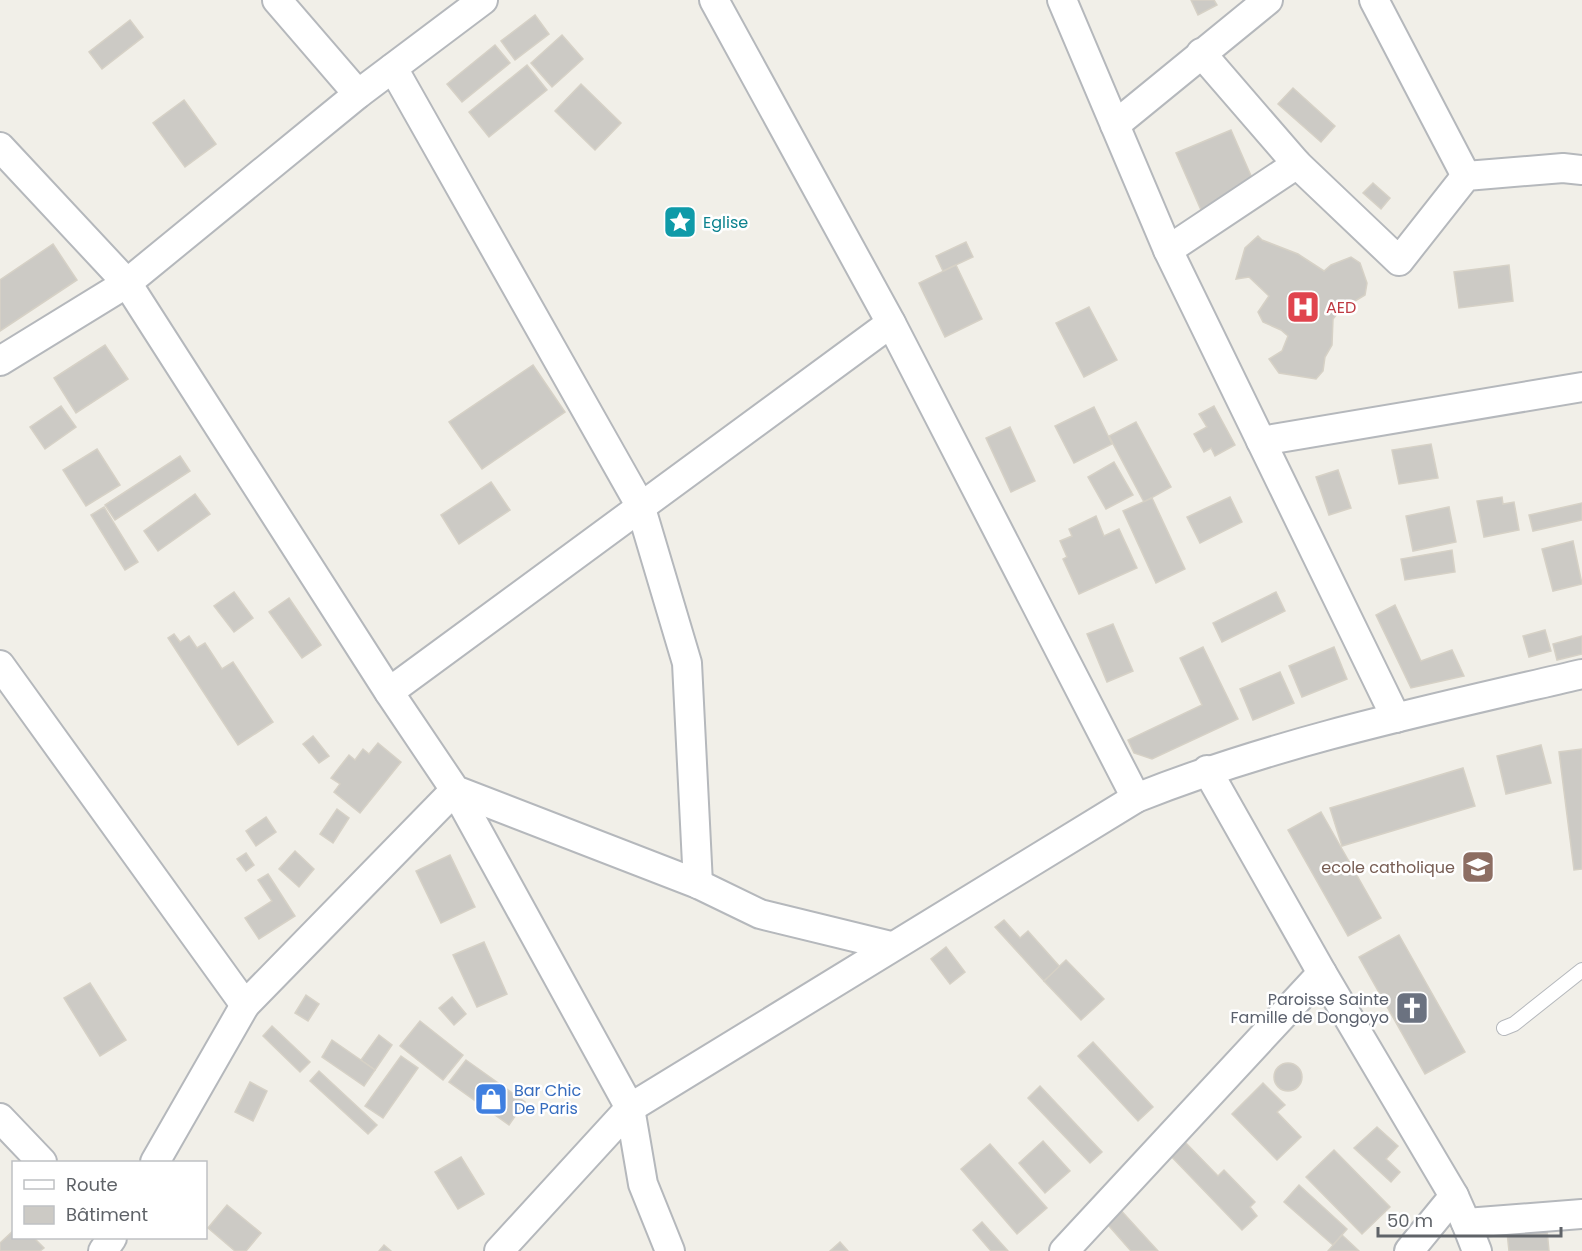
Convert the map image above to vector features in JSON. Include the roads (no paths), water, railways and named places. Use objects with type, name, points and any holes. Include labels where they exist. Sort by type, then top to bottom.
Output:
[{"type":"street","points":[[277,0],[358,94]]},
{"type":"street","points":[[0,361],[127,283],[358,94],[483,0]]},
{"type":"street","points":[[714,0],[891,323],[1136,798]]},
{"type":"street","points":[[1062,0],[1168,250],[1396,718]]},
{"type":"street","points":[[1115,125],[1268,0]]},
{"type":"street","points":[[1374,0],[1466,176]]},
{"type":"street","points":[[1201,53],[1297,164],[1399,261],[1466,176],[1563,168],[1582,170]]},
{"type":"street","points":[[393,68],[640,505],[687,663],[698,884]]},
{"type":"street","points":[[0,147],[127,283],[388,692],[455,790],[630,1108],[643,1185],[670,1251]]},
{"type":"street","points":[[1168,250],[1297,164]]},
{"type":"street","points":[[388,692],[891,323]]},
{"type":"street","points":[[1261,441],[1582,387]]},
{"type":"street","points":[[0,665],[245,1005]]},
{"type":"street","points":[[499,1251],[630,1108],[1136,798],[1207,770],[1396,718],[1582,674]]},
{"type":"street","points":[[1207,770],[1322,974],[1454,1196],[1477,1251]]},
{"type":"street","points":[[455,790],[698,884],[760,914],[891,946]]},
{"type":"street","points":[[156,1161],[245,1005],[455,790]]},
{"type":"street","points":[[1064,1251],[1322,974]]},
{"type":"street","points":[[0,1118],[41,1161]]},
{"type":"street","points":[[1409,1251],[1454,1196]]},
{"type":"street","points":[[1466,1223],[1582,1214]]},
{"type":"lane","points":[[1504,1028],[1514,1024],[1582,970]]},
{"type":"place","name":"Eglise","points":[[680,222]]},
{"type":"place","name":"AED","points":[[1303,307]]},
{"type":"place","name":"ecole catholique","points":[[1478,867]]},
{"type":"place","name":"Paroisse Sainte Famille de Dongoyo","points":[[1412,1008]]},
{"type":"place","name":"Bar Chic De Paris","points":[[491,1099]]}]
